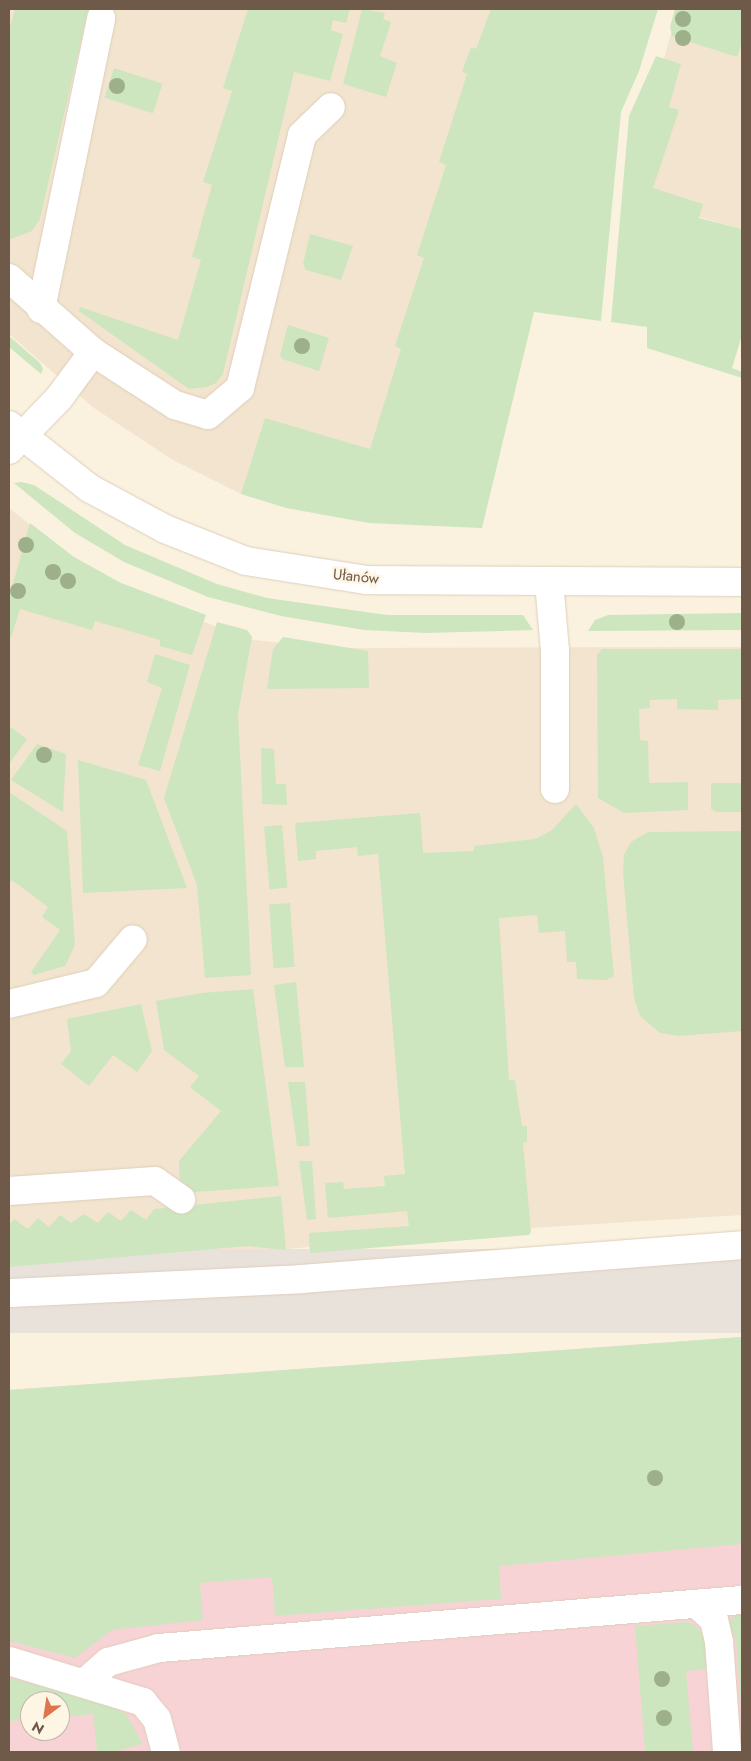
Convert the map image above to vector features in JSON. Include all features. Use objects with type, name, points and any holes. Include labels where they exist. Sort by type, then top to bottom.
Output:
[{"type":"street","points":[[41,309],[101,18]]},
{"type":"street","points":[[9,278],[41,309],[93,352],[175,405],[208,415],[240,388],[302,135],[331,107]]},
{"type":"street","points":[[13,437],[59,398],[93,352]]},
{"type":"street","name":"Ułanów","points":[[13,437],[97,492],[165,529],[246,561],[366,580],[548,582],[742,575]]},
{"type":"street","points":[[548,582],[555,651],[555,789]]},
{"type":"street","points":[[9,1004],[96,983],[133,939]]},
{"type":"street","points":[[9,1191],[155,1181],[181,1200]]},
{"type":"street","points":[[9,1293],[312,1278],[742,1245]]},
{"type":"street","points":[[84,1682],[108,1662],[159,1648],[742,1600]]},
{"type":"street","points":[[697,1604],[714,1620],[719,1642],[727,1752]]},
{"type":"street","points":[[9,1661],[84,1682],[143,1702],[157,1719],[166,1752]]},
{"type":"shaded area","points":[[9,9],[535,9],[393,484],[241,494],[173,460],[94,408],[9,334]]},
{"type":"shaded area","points":[[678,9],[742,9],[742,229],[625,196]]},
{"type":"shaded area","points":[[9,508],[83,566],[170,610],[254,640],[330,648],[742,647],[742,1215],[530,1228],[9,1273]]},
{"type":"shaded area","points":[[9,1249],[742,1249],[742,1333],[9,1333]]},
{"type":"shaded area","points":[[742,1337],[742,1752],[9,1752],[9,1390]]},
{"type":"green space","points":[[11,9],[88,10],[40,219],[32,231],[9,239],[9,30],[15,10]]},
{"type":"green space","points":[[248,9],[350,9],[346,23],[333,20],[331,30],[343,34],[330,81],[294,72],[223,374],[216,383],[207,387],[189,389],[79,311],[80,307],[178,340],[201,260],[192,257],[212,185],[203,182],[232,91],[223,88]]},
{"type":"green space","points":[[362,9],[385,13],[383,19],[391,22],[380,56],[397,63],[386,97],[343,84]]},
{"type":"green space","points":[[491,9],[658,9],[639,71],[621,112],[601,321],[534,312],[482,528],[369,523],[286,508],[241,494],[265,418],[370,449],[401,349],[395,346],[424,258],[417,255],[446,165],[439,162],[467,74],[462,72],[471,47],[476,49]]},
{"type":"green space","points":[[675,9],[742,9],[742,42],[737,57],[672,36],[670,27]]},
{"type":"green space","points":[[656,56],[681,64],[669,107],[679,110],[653,188],[703,204],[699,218],[742,229],[742,335],[732,368],[742,372],[742,378],[647,348],[647,327],[611,322],[629,116]]},
{"type":"green space","points":[[114,68],[163,84],[153,113],[104,97]]},
{"type":"green space","points":[[310,234],[353,246],[341,280],[306,270],[303,264]]},
{"type":"green space","points":[[288,325],[329,338],[319,371],[282,359],[280,355]]},
{"type":"green space","points":[[9,336],[40,363],[43,369],[41,374],[9,347]]},
{"type":"green space","points":[[21,482],[34,485],[125,545],[217,584],[267,598],[387,615],[523,615],[533,630],[426,633],[364,630],[281,616],[208,597],[124,562],[75,533],[14,483]]},
{"type":"green space","points":[[30,523],[74,557],[121,583],[206,615],[192,655],[160,646],[160,640],[95,621],[92,630],[20,609],[11,638],[9,637],[9,598]]},
{"type":"green space","points":[[742,613],[742,630],[588,631],[595,620],[608,615]]},
{"type":"green space","points":[[217,622],[247,630],[252,637],[238,714],[251,975],[205,978],[197,885],[164,798]]},
{"type":"green space","points":[[283,637],[368,651],[369,688],[267,689],[273,649]]},
{"type":"green space","points":[[602,649],[742,649],[742,699],[718,700],[718,710],[677,709],[677,699],[650,700],[650,708],[639,709],[640,740],[648,741],[649,783],[688,782],[688,810],[624,813],[598,798],[597,655]]},
{"type":"green space","points":[[155,654],[190,665],[160,771],[138,765],[162,688],[147,682]]},
{"type":"green space","points":[[9,726],[27,739],[9,764]]},
{"type":"green space","points":[[37,744],[66,754],[63,812],[11,780]]},
{"type":"green space","points":[[261,748],[274,749],[276,784],[286,784],[287,805],[262,804]]},
{"type":"green space","points":[[78,760],[146,780],[187,888],[83,893]]},
{"type":"green space","points":[[711,783],[742,783],[742,812],[717,812],[711,809]]},
{"type":"green space","points":[[9,792],[67,831],[75,945],[65,966],[34,975],[31,972],[60,930],[42,917],[48,907],[12,880],[9,883]]},
{"type":"green space","points":[[576,804],[594,828],[603,857],[614,976],[606,980],[577,979],[576,962],[567,962],[565,931],[539,933],[537,915],[499,918],[509,1080],[515,1080],[522,1126],[527,1126],[527,1142],[523,1143],[531,1232],[529,1235],[310,1253],[309,1233],[409,1226],[407,1211],[328,1218],[325,1183],[343,1182],[344,1189],[385,1186],[384,1176],[405,1174],[378,854],[358,856],[357,847],[316,851],[316,859],[298,861],[295,823],[420,813],[423,853],[474,851],[474,846],[535,839],[552,830]]},
{"type":"green space","points":[[282,825],[287,888],[270,889],[264,827]]},
{"type":"green space","points":[[742,831],[742,1031],[678,1036],[660,1033],[640,1016],[634,998],[623,872],[624,855],[631,842],[648,832]]},
{"type":"green space","points":[[290,903],[294,967],[274,968],[269,904]]},
{"type":"green space","points":[[296,982],[304,1067],[285,1067],[274,985]]},
{"type":"green space","points":[[253,989],[279,1186],[180,1193],[179,1161],[221,1111],[190,1087],[199,1076],[164,1050],[156,1001],[202,993]]},
{"type":"green space","points":[[141,1004],[152,1051],[137,1072],[113,1055],[89,1086],[61,1064],[71,1051],[67,1019]]},
{"type":"green space","points":[[288,1082],[305,1082],[310,1146],[297,1146]]},
{"type":"green space","points":[[299,1161],[312,1161],[316,1219],[307,1220]]},
{"type":"green space","points":[[281,1196],[286,1250],[248,1246],[9,1267],[9,1225],[14,1219],[28,1229],[38,1218],[49,1227],[60,1215],[71,1223],[84,1214],[98,1223],[108,1212],[121,1221],[131,1210],[146,1220],[154,1209]]},
{"type":"green space","points":[[742,1337],[742,1544],[499,1566],[501,1599],[275,1616],[272,1577],[200,1583],[203,1620],[112,1630],[75,1658],[9,1641],[9,1390]]},
{"type":"green space","points":[[742,1613],[742,1719],[736,1640],[728,1621]]},
{"type":"green space","points":[[687,1622],[695,1625],[704,1637],[707,1669],[686,1671],[693,1752],[645,1752],[635,1626]]},
{"type":"green space","points":[[9,1678],[58,1691],[20,1691],[20,1720],[9,1721]]},
{"type":"green space","points":[[70,1694],[107,1704],[126,1714],[143,1744],[113,1752],[97,1752],[93,1714],[70,1716]]}]
